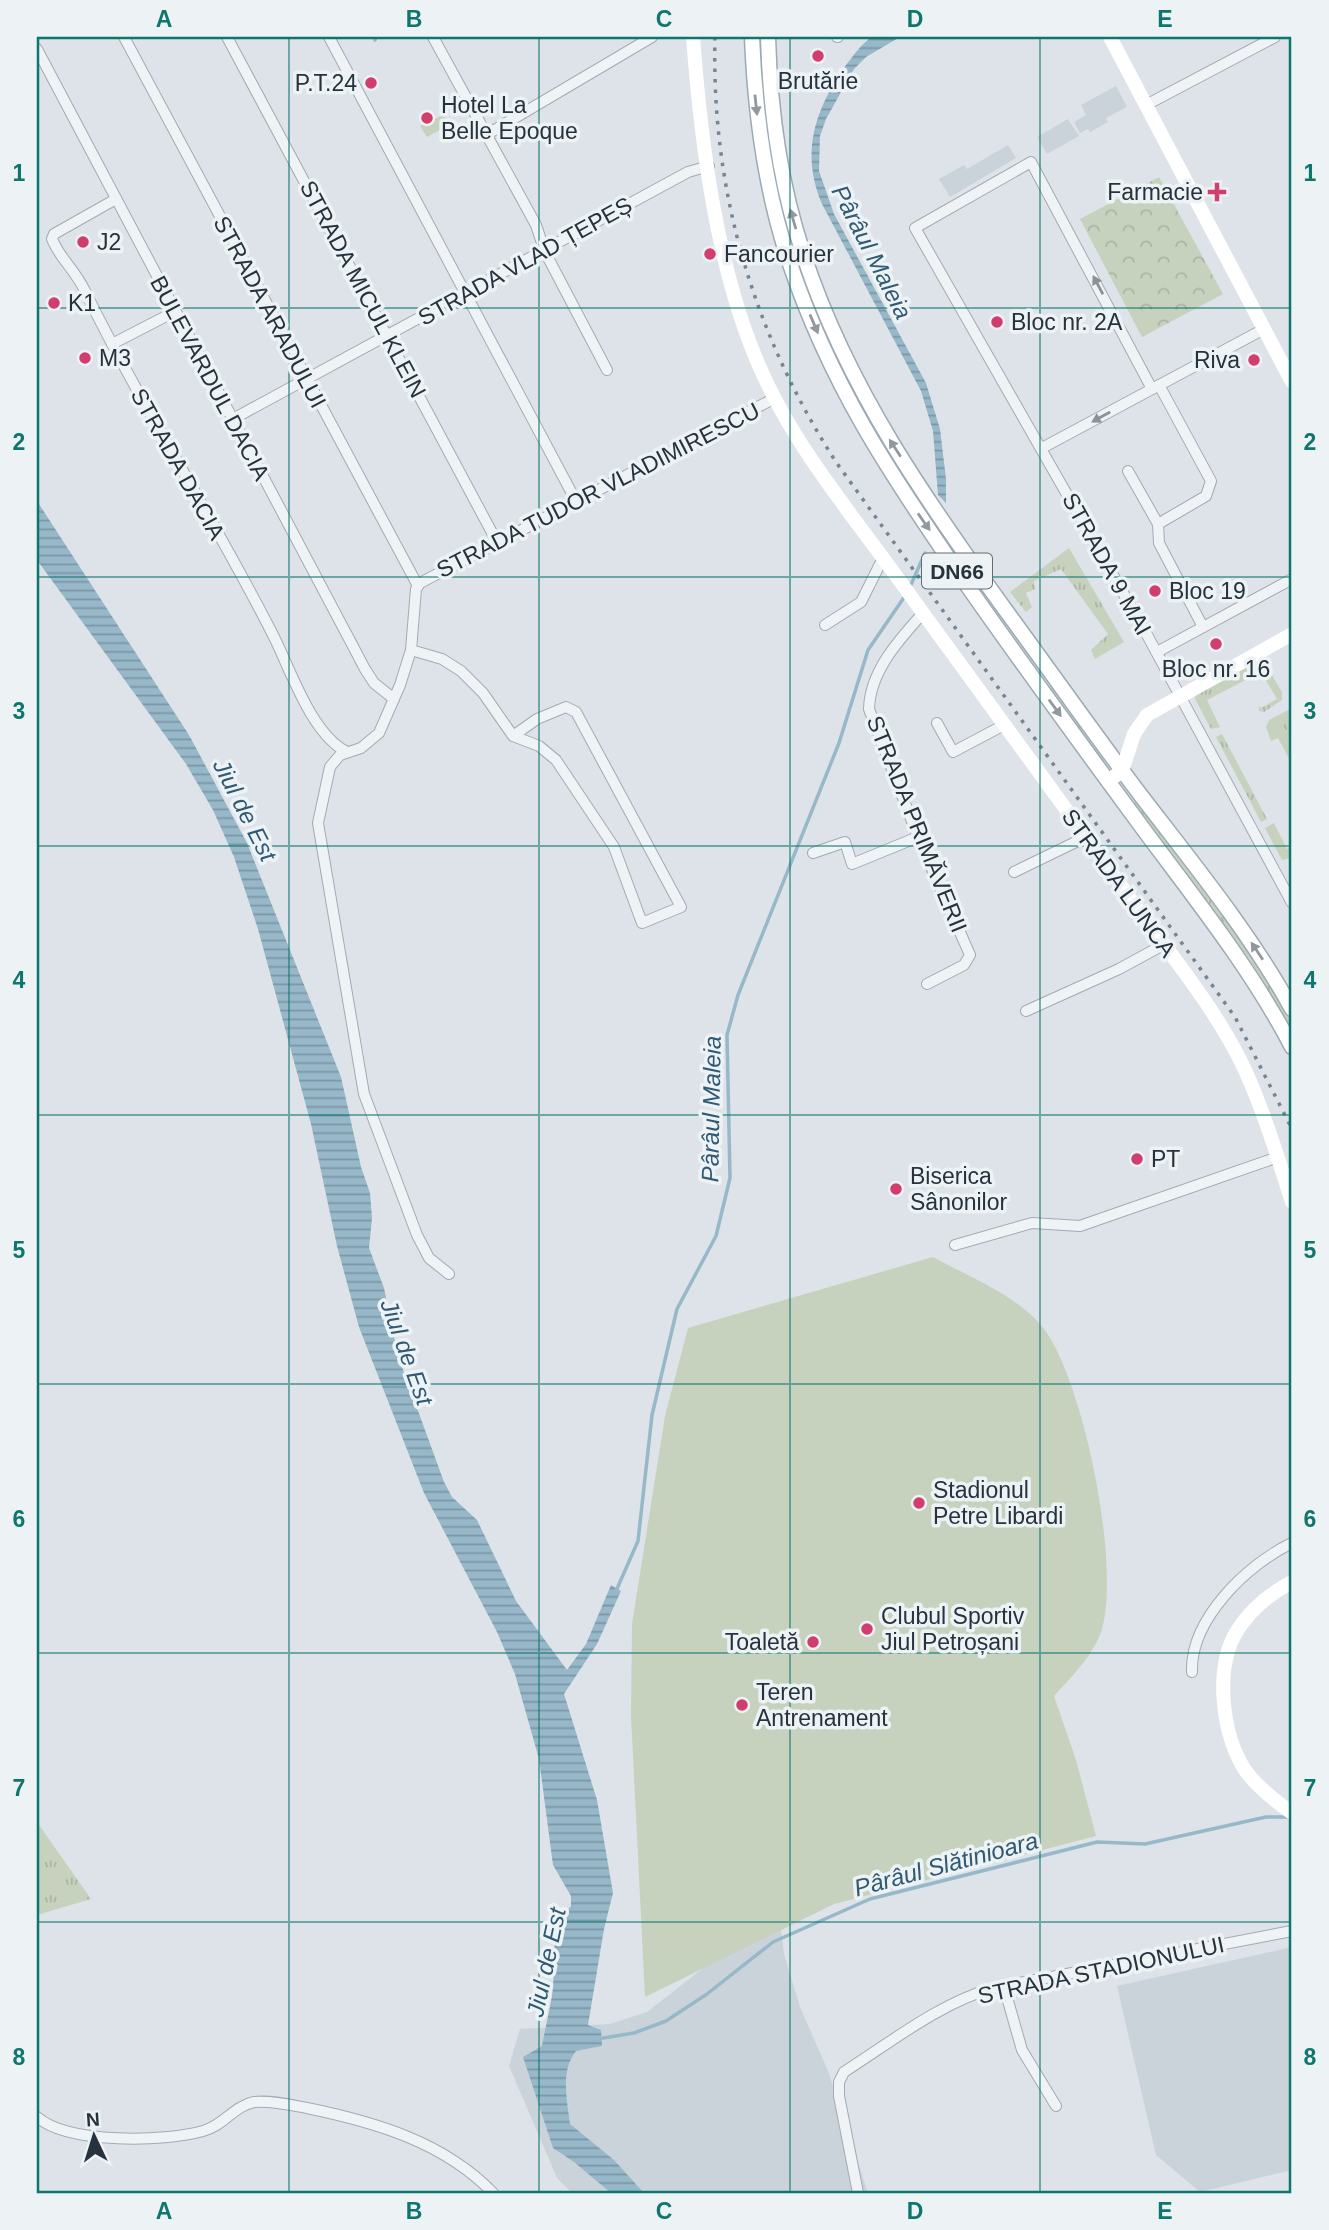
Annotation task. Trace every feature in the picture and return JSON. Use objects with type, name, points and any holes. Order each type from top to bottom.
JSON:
[{"type":"main road","name":"STRADA LUNCA","points":[[693,37],[723,252],[759,366],[775,398],[883,558],[1086,837],[1229,1041],[1245,1070],[1292,1202]]},
{"type":"main road","name":"DN66","points":[[752,37],[762,153],[777,219],[793,272],[834,373],[857,418],[892,477],[977,600],[1244,966],[1292,1047]]},
{"type":"main road","name":"DN66","points":[[768,37],[778,152],[803,256],[871,410],[991,590],[1122,771],[1242,929],[1292,1009]]},
{"type":"main road","points":[[1110,37],[1292,382]]},
{"type":"main road","points":[[946,555],[960,545]]},
{"type":"main road","points":[[977,600],[991,590]]},
{"type":"main road","points":[[1004,637],[1018,627]]},
{"type":"main road","points":[[1108,781],[1122,771],[1138,726],[1157,707],[1292,634]]},
{"type":"main road","points":[[1035,681],[1049,671]]},
{"type":"main road","points":[[1287,1809],[1259,1786],[1238,1758],[1227,1723],[1225,1685],[1229,1648],[1236,1633],[1260,1604],[1292,1582]]},
{"type":"street","name":"STRADA ARADULUI","points":[[124,37],[418,586]]},
{"type":"street","name":"STRADA MICUL KLEIN","points":[[227,37],[497,542]]},
{"type":"street","points":[[329,37],[576,501]]},
{"type":"street","points":[[433,37],[536,225],[545,252],[607,370]]},
{"type":"street","points":[[486,135],[652,37]]},
{"type":"street","points":[[1146,105],[1275,37]]},
{"type":"street","name":"BULEVARDUL DACIA","points":[[37,49],[365,670],[374,683],[394,699]]},
{"type":"street","name":"STRADA 9 MAI","points":[[1156,387],[1031,162],[915,229],[1157,652],[1292,903]]},
{"type":"street","name":"STRADA VLAD ȚEPEȘ","points":[[231,419],[545,252],[688,172],[709,166]]},
{"type":"street","name":"STRADA DACIA","points":[[116,199],[54,234],[52,239],[62,260],[75,270],[112,344],[273,635],[322,731],[335,746],[347,752]]},
{"type":"street","points":[[112,344],[174,312]]},
{"type":"street","points":[[1042,448],[1264,329]]},
{"type":"street","points":[[1156,387],[1211,481],[1211,489],[1206,496],[1158,524]]},
{"type":"street","name":"STRADA TUDOR VLADIMIRESCU","points":[[347,752],[361,748],[379,733],[394,699],[411,650],[418,586],[497,542],[775,398]]},
{"type":"street","points":[[1128,471],[1158,524],[1158,543],[1203,627]]},
{"type":"street","points":[[825,625],[861,601],[883,558]]},
{"type":"street","points":[[1157,652],[1292,579]]},
{"type":"street","name":"STRADA PRIMĂVERII","points":[[923,613],[891,650],[869,695],[869,709],[918,837],[970,955],[964,965],[927,984]]},
{"type":"street","points":[[411,650],[442,659],[461,671],[483,693],[513,736],[539,746],[556,760],[599,821],[622,863],[642,923],[681,907],[576,712],[566,707],[537,719],[513,736]]},
{"type":"street","points":[[937,723],[953,752],[1004,725]]},
{"type":"street","points":[[347,752],[330,767],[318,823],[360,1080],[417,1235],[429,1258],[449,1274]]},
{"type":"street","points":[[813,853],[845,842],[852,864],[918,837]]},
{"type":"street","points":[[1014,872],[1086,837]]},
{"type":"street","points":[[1026,1011],[1119,969],[1163,945]]},
{"type":"street","points":[[955,1245],[1032,1223],[1080,1226],[1278,1157]]},
{"type":"street","points":[[1192,1672],[1196,1639],[1223,1599],[1263,1562],[1292,1543]]},
{"type":"street","name":"STRADA STADIONULUI","points":[[858,2193],[839,2096],[839,2082],[845,2071],[962,1999],[1004,1987],[1292,1931]]},
{"type":"street","points":[[1004,1987],[1022,2050],[1056,2106]]},
{"type":"street","points":[[37,2117],[60,2130],[153,2138],[202,2131],[222,2122],[243,2106],[256,2102],[295,2106],[378,2126],[432,2147],[474,2174],[493,2193]]},
{"type":"shaded area","points":[[1116,86],[1127,107],[1106,118],[1108,122],[1090,132],[1088,129],[1080,133],[1074,122],[1086,115],[1081,105]]},
{"type":"shaded area","points":[[1068,119],[1079,136],[1047,154],[1037,137]]},
{"type":"shaded area","points":[[1008,145],[1016,158],[950,197],[939,179],[964,165],[967,169]]},
{"type":"shaded area","points":[[781,1928],[784,1954],[800,2007],[828,2071],[868,2193],[572,2193],[557,2178],[509,2066],[520,2029],[610,2024],[647,2012],[738,1941]]},
{"type":"shaded area","points":[[1292,1947],[1292,2170],[1200,2192],[1156,2155],[1117,1986]]},
{"type":"green space","points":[[758,37],[762,37],[773,156],[788,226],[803,273],[857,411],[810,304],[788,239],[770,154]]},
{"type":"green space","points":[[443,115],[448,120],[447,126],[427,137],[420,126]]},
{"type":"green space","points":[[1159,177],[1223,294],[1142,337],[1080,219]]},
{"type":"green space","points":[[1069,548],[1124,642],[1095,659],[1091,650],[1108,634],[1061,569],[1034,581],[1035,589],[1026,593],[1032,607],[1026,612],[1010,592]]},
{"type":"green space","points":[[1261,658],[1282,692],[1282,700],[1264,712],[1259,711],[1259,706],[1261,708],[1277,699],[1261,672],[1207,700],[1220,727],[1211,729],[1195,699],[1196,693]]},
{"type":"green space","points":[[1052,684],[1107,758],[1103,761],[1049,686]]},
{"type":"green space","points":[[1292,708],[1292,764],[1278,738],[1271,741],[1266,727],[1269,720]]},
{"type":"green space","points":[[1222,734],[1267,819],[1261,822],[1216,737]]},
{"type":"green space","points":[[1137,800],[1255,959],[1292,1024],[1292,1034],[1249,959],[1133,803]]},
{"type":"green space","points":[[1274,823],[1287,849],[1292,847],[1291,858],[1282,860],[1265,828]]},
{"type":"green space","name":"Clubul Sportiv Jiul Petroșani","points":[[933,1257],[1007,1297],[1034,1317],[1059,1355],[1085,1432],[1103,1522],[1107,1566],[1106,1603],[1101,1632],[1093,1649],[1054,1696],[1076,1760],[1096,1836],[834,1904],[645,1997],[631,1716],[632,1624],[665,1416],[688,1328]]},
{"type":"green space","points":[[37,1822],[91,1899],[37,1915]]},
{"type":"water","points":[[872,37],[900,37],[866,57],[854,69],[826,119],[820,136],[819,171],[834,214],[926,383],[940,429],[946,503],[938,495],[933,431],[921,391],[822,204],[812,167],[814,132],[826,98],[846,65]]},
{"type":"water","points":[[37,501],[189,735],[247,843],[341,1077],[361,1167],[370,1193],[372,1218],[369,1248],[384,1288],[398,1356],[444,1482],[452,1497],[477,1520],[516,1601],[567,1670],[586,1644],[611,1585],[621,1591],[597,1644],[564,1694],[597,1800],[613,1893],[604,1929],[588,2025],[601,2030],[602,2046],[576,2051],[568,2067],[566,2096],[570,2124],[614,2160],[644,2193],[611,2193],[553,2148],[523,2057],[542,2046],[552,1996],[556,1938],[563,1916],[571,1906],[571,1896],[553,1865],[539,1759],[515,1674],[497,1632],[424,1493],[359,1327],[337,1246],[311,1124],[258,929],[234,857],[213,810],[186,764],[37,560]]},
{"type":"waterway","name":"Pârâul Maleia","points":[[909,589],[925,553]]},
{"type":"waterway","name":"Pârâul Maleia","points":[[616,1591],[638,1541],[652,1415],[677,1309],[716,1236],[730,1178],[727,1035],[738,995],[839,743],[868,650],[905,596]]},
{"type":"waterway","name":"Pârâul Slătinioara","points":[[597,2039],[634,2033],[666,2021],[707,1994],[773,1942],[870,1899],[1097,1842],[1145,1844],[1266,1817],[1290,1817]]},
{"type":"railway","points":[[715,37],[716,94],[730,205],[760,311],[807,413],[836,462],[1235,1017],[1292,1129]]},
{"type":"place","name":"Brutărie","points":[[818,56]]},
{"type":"place","name":"P.T.24","points":[[371,83]]},
{"type":"place","name":"Hotel La Belle Epoque","points":[[427,118]]},
{"type":"place","name":"Farmacie","points":[[1217,192]]},
{"type":"place","name":"J2","points":[[83,242]]},
{"type":"place","name":"Fancourier","points":[[710,254]]},
{"type":"place","name":"K1","points":[[54,303]]},
{"type":"place","name":"Bloc nr. 2A","points":[[997,322]]},
{"type":"place","name":"M3","points":[[85,358]]},
{"type":"place","name":"Riva","points":[[1254,360]]},
{"type":"place","name":"Bloc 19","points":[[1155,591]]},
{"type":"place","name":"Bloc nr. 16","points":[[1216,644]]},
{"type":"place","name":"PT","points":[[1137,1159]]},
{"type":"place","name":"Biserica Sânonilor","points":[[896,1189]]},
{"type":"place","name":"Stadionul Petre Libardi","points":[[919,1503]]},
{"type":"place","name":"Clubul Sportiv Jiul Petroșani","points":[[867,1629]]},
{"type":"place","name":"Toaletă","points":[[813,1642]]},
{"type":"place","name":"Teren Antrenament","points":[[742,1705]]},
{"type":"water label","name":"Jiul de Est","points":[[245,810]]},
{"type":"water label","name":"Jiul de Est","points":[[407,1352]]},
{"type":"water label","name":"Jiul de Est","points":[[546,1962]]}]
